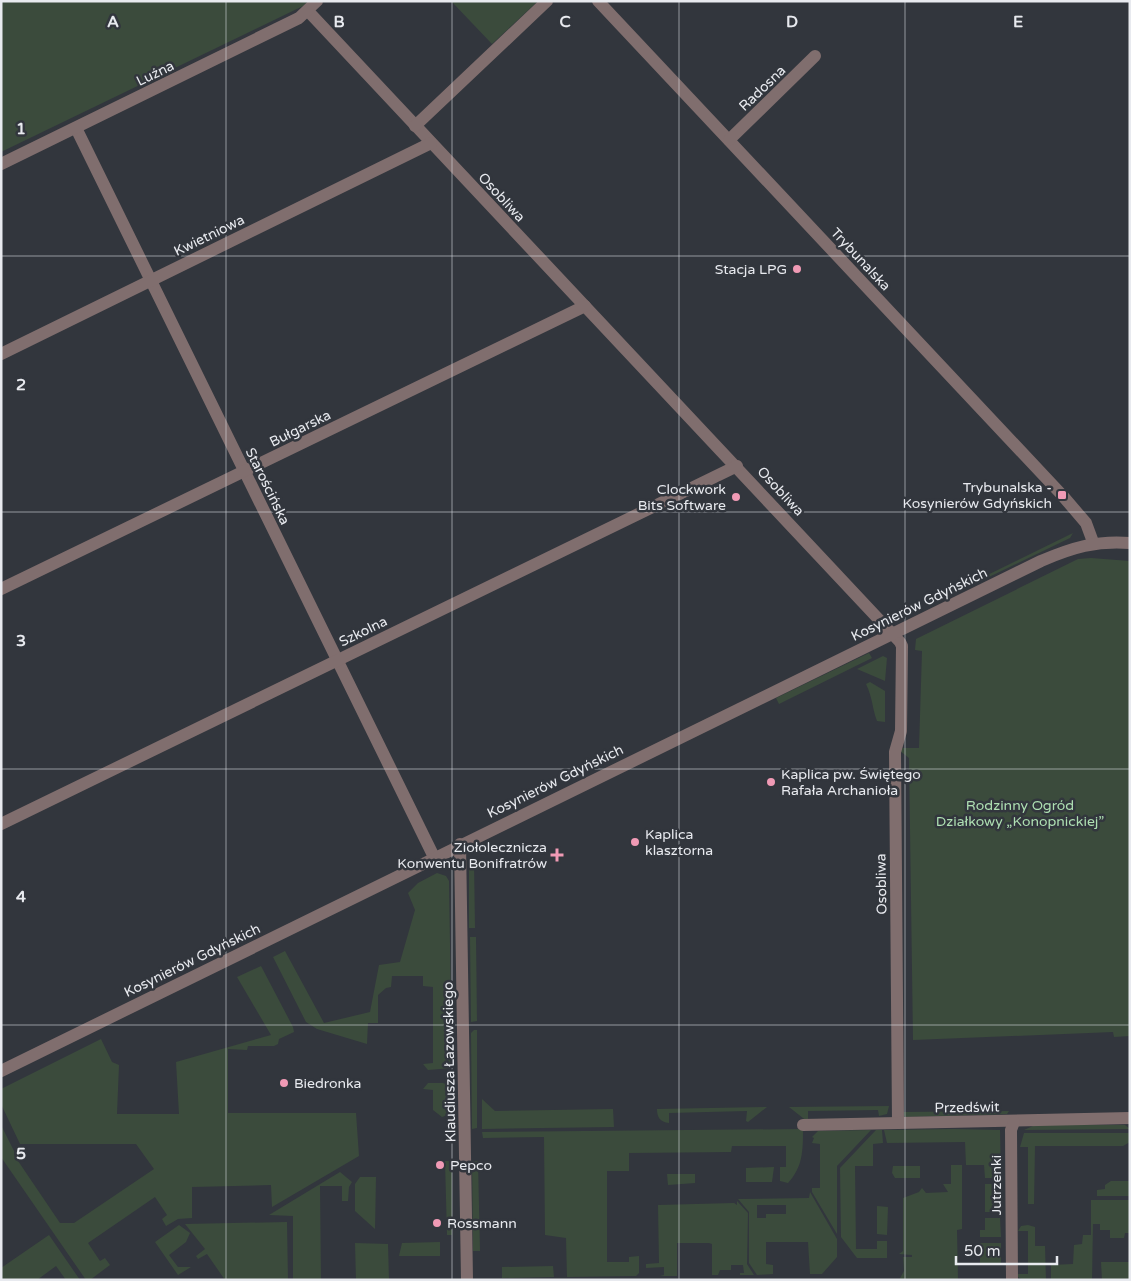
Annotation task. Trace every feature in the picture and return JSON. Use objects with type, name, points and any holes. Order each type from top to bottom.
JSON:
[{"type":"street","name":"Luźna","points":[[1,164],[290,22],[308,11],[317,1]]},
{"type":"street","points":[[415,126],[547,1]]},
{"type":"street","name":"Trybunalska","points":[[598,1],[1062,495],[1086,523],[1093,542]]},
{"type":"street","name":"Osobliwa","points":[[308,11],[431,144],[894,632],[902,646],[900,731],[895,752],[898,1123]]},
{"type":"street","name":"Radosna","points":[[729,140],[815,56]]},
{"type":"street","name":"Starościńska","points":[[76,128],[434,857]]},
{"type":"street","name":"Kwietniowa","points":[[1,354],[431,144]]},
{"type":"street","name":"Bułgarska","points":[[1,589],[584,306]]},
{"type":"street","name":"Szkolna","points":[[1,824],[737,466]]},
{"type":"street","name":"Kosynierów Gdyńskich","points":[[1,1071],[460,844],[1041,561],[1093,542],[1130,543]]},
{"type":"street","name":"Klaudiusza Łazowskiego","points":[[460,844],[467,1280]]},
{"type":"street","name":"Przedświt","points":[[803,1126],[1130,1118]]},
{"type":"street","name":"Jutrzenki","points":[[1012,1280],[1011,1130],[1014,1122]]},
{"type":"green space","points":[[1,1],[308,1],[303,6],[1,152]]},
{"type":"green space","points":[[451,1],[538,1],[492,44]]},
{"type":"green space","points":[[1073,533],[1070,538],[966,588],[965,586]]},
{"type":"green space","name":"Rodzinny Ogród Działkowy „Konopnickiej”","points":[[1078,559],[1130,561],[1130,1036],[1114,1037],[1113,1032],[913,1040],[909,758],[900,751],[903,748],[919,748],[922,651],[915,650],[916,639]]},
{"type":"green space","points":[[869,653],[872,658],[779,704],[776,698]]},
{"type":"green space","points":[[883,656],[887,658],[885,681],[857,669]]},
{"type":"green space","points":[[870,682],[885,691],[885,722],[877,721],[866,684]]},
{"type":"green space","points":[[469,862],[474,862],[475,928],[469,928]]},
{"type":"green space","points":[[437,873],[446,876],[449,881],[452,1068],[428,1070],[423,1064],[433,1063],[433,987],[423,986],[423,976],[392,976],[391,987],[386,988],[378,995],[378,1023],[368,1023],[367,1044],[317,1029],[306,1022],[273,957],[285,951],[324,1023],[370,1012],[379,965],[400,962],[415,910],[408,893],[418,883]]},
{"type":"green space","points":[[470,937],[476,937],[477,1021],[471,1022]]},
{"type":"green space","points":[[261,966],[294,1032],[279,1039],[278,1044],[274,1046],[248,1046],[247,1050],[228,1049],[228,1113],[356,1113],[359,1156],[272,1207],[271,1185],[192,1187],[192,1218],[178,1219],[166,1226],[162,1219],[167,1215],[155,1197],[88,1243],[100,1261],[105,1258],[110,1265],[90,1280],[86,1280],[1,1157],[1,1125],[14,1151],[14,1155],[60,1223],[74,1223],[154,1169],[136,1144],[20,1144],[1,1104],[1,1089],[101,1039],[112,1062],[119,1065],[117,1114],[179,1114],[176,1062],[271,1035],[237,977]]},
{"type":"green space","points":[[477,1030],[477,1128],[472,1129],[471,1033]]},
{"type":"green space","points":[[428,1083],[443,1083],[451,1086],[450,1114],[442,1117],[433,1110],[433,1090],[423,1089]]},
{"type":"green space","points":[[482,1099],[495,1111],[613,1109],[614,1127],[482,1129]]},
{"type":"green space","points":[[889,1106],[887,1114],[879,1116],[878,1110],[808,1111],[808,1122],[789,1107]]},
{"type":"green space","points":[[767,1107],[748,1122],[746,1121],[747,1111],[669,1113],[669,1123],[663,1122],[660,1119],[657,1109]]},
{"type":"green space","points":[[1009,1111],[1007,1114],[905,1117],[902,1112]]},
{"type":"green space","points":[[1035,1125],[1125,1125],[1130,1129],[1024,1130]]},
{"type":"green space","points":[[803,1129],[802,1151],[799,1164],[797,1171],[788,1183],[780,1181],[780,1167],[786,1167],[786,1146],[732,1146],[731,1152],[629,1153],[629,1171],[607,1171],[607,1262],[629,1262],[629,1257],[639,1256],[639,1273],[636,1276],[567,1277],[566,1238],[545,1235],[544,1137],[483,1138],[482,1132]]},
{"type":"green space","points":[[871,1130],[837,1166],[837,1234],[812,1192],[812,1188],[820,1188],[820,1144],[812,1143],[814,1138],[812,1137],[818,1131]]},
{"type":"green space","points":[[876,1130],[882,1130],[883,1143],[873,1144],[873,1166],[855,1166],[856,1249],[877,1249],[877,1241],[887,1241],[887,1258],[857,1258],[841,1237],[840,1168]]},
{"type":"green space","points":[[884,1130],[1000,1130],[1001,1178],[985,1178],[984,1165],[966,1165],[965,1142],[887,1143]]},
{"type":"green space","points":[[1024,1133],[1130,1133],[1130,1142],[1123,1146],[1035,1146],[1034,1204],[1028,1204],[1028,1147],[1020,1147]]},
{"type":"green space","points":[[445,1161],[452,1161],[452,1235],[447,1235]]},
{"type":"green space","points":[[472,1161],[478,1161],[480,1251],[473,1251]]},
{"type":"green space","points":[[951,1165],[962,1165],[962,1229],[957,1230],[958,1280],[899,1280],[904,1271],[903,1257],[912,1257],[912,1255],[899,1254],[903,1251],[903,1198],[919,1192],[922,1188],[926,1193],[948,1192],[943,1184],[951,1184]]},
{"type":"green space","points":[[893,1166],[920,1166],[920,1178],[895,1178],[892,1173]]},
{"type":"green space","points":[[774,1167],[772,1182],[746,1182],[746,1168]]},
{"type":"green space","points":[[340,1172],[352,1182],[349,1187],[348,1201],[342,1201],[342,1186],[320,1186],[321,1280],[293,1280],[293,1216],[269,1215]]},
{"type":"green space","points":[[667,1174],[695,1174],[695,1183],[668,1185]]},
{"type":"green space","points":[[360,1177],[376,1177],[375,1229],[355,1211],[355,1184]]},
{"type":"green space","points":[[1111,1181],[1130,1181],[1130,1196],[1097,1196],[1097,1190],[1105,1189],[1105,1185]]},
{"type":"green space","points":[[985,1184],[1000,1184],[1001,1212],[985,1212]]},
{"type":"green space","points":[[810,1192],[837,1239],[837,1257],[822,1274],[810,1274],[808,1242],[766,1242],[766,1264],[773,1265],[773,1274],[757,1275],[749,1263],[749,1212],[738,1199],[809,1198]],"holes":[[[757,1205],[786,1205],[786,1214],[766,1214],[766,1218],[757,1218]]]},
{"type":"green space","points":[[1091,1200],[1130,1200],[1130,1233],[1125,1233],[1124,1238],[1110,1238],[1110,1230],[1100,1230],[1100,1224],[1093,1224],[1092,1280],[1051,1280],[1051,1265],[1073,1264],[1074,1245],[1082,1244],[1083,1235],[1091,1235]]},
{"type":"green space","points":[[737,1201],[748,1213],[747,1264],[754,1275],[740,1275],[740,1273],[744,1273],[743,1265],[731,1265],[731,1270],[720,1270],[718,1275],[712,1275],[712,1244],[709,1243],[677,1243],[677,1276],[660,1276],[664,1275],[664,1267],[646,1268],[646,1264],[659,1263],[658,1205],[734,1203],[737,1205]]},
{"type":"green space","points":[[877,1206],[888,1207],[887,1235],[877,1234]]},
{"type":"green space","points":[[985,1218],[1000,1218],[1001,1237],[980,1237],[980,1230],[985,1230]]},
{"type":"green space","points":[[287,1222],[288,1280],[225,1280],[207,1254],[198,1259],[196,1256],[205,1249],[185,1224]]},
{"type":"green space","points":[[179,1225],[190,1233],[186,1242],[169,1255],[178,1267],[191,1267],[178,1275],[155,1242]]},
{"type":"green space","points":[[1021,1226],[1035,1227],[1035,1246],[1045,1246],[1046,1280],[1023,1280],[1018,1277],[1018,1274],[1028,1274],[1028,1231],[1018,1231]]},
{"type":"green space","points":[[49,1235],[80,1280],[66,1280],[56,1266],[37,1280],[1,1280],[1,1268]]},
{"type":"green space","points":[[440,1242],[440,1256],[399,1256],[402,1243]]},
{"type":"green space","points":[[355,1243],[388,1244],[389,1280],[356,1280]]},
{"type":"green space","points":[[980,1243],[1001,1243],[1001,1264],[980,1265]]},
{"type":"green space","points":[[1101,1262],[1130,1262],[1130,1280],[1102,1280]]},
{"type":"green space","points":[[553,1266],[554,1277],[502,1278],[502,1267]]},
{"type":"place","name":"Stacja LPG","points":[[797,269]]},
{"type":"place","name":"Trybunalska - Kosynierów Gdyńskich","points":[[1062,495]]},
{"type":"place","name":"Clockwork Bits Software","points":[[736,497]]},
{"type":"place","name":"Kaplica pw. Świętego Rafała Archanioła","points":[[771,782]]},
{"type":"place","name":"Kaplica klasztorna","points":[[635,842]]},
{"type":"place","name":"Ziołolecznicza Konwentu Bonifratrów","points":[[557,855]]},
{"type":"place","name":"Biedronka","points":[[284,1083]]},
{"type":"place","name":"Pepco","points":[[440,1165]]},
{"type":"place","name":"Rossmann","points":[[437,1223]]}]
